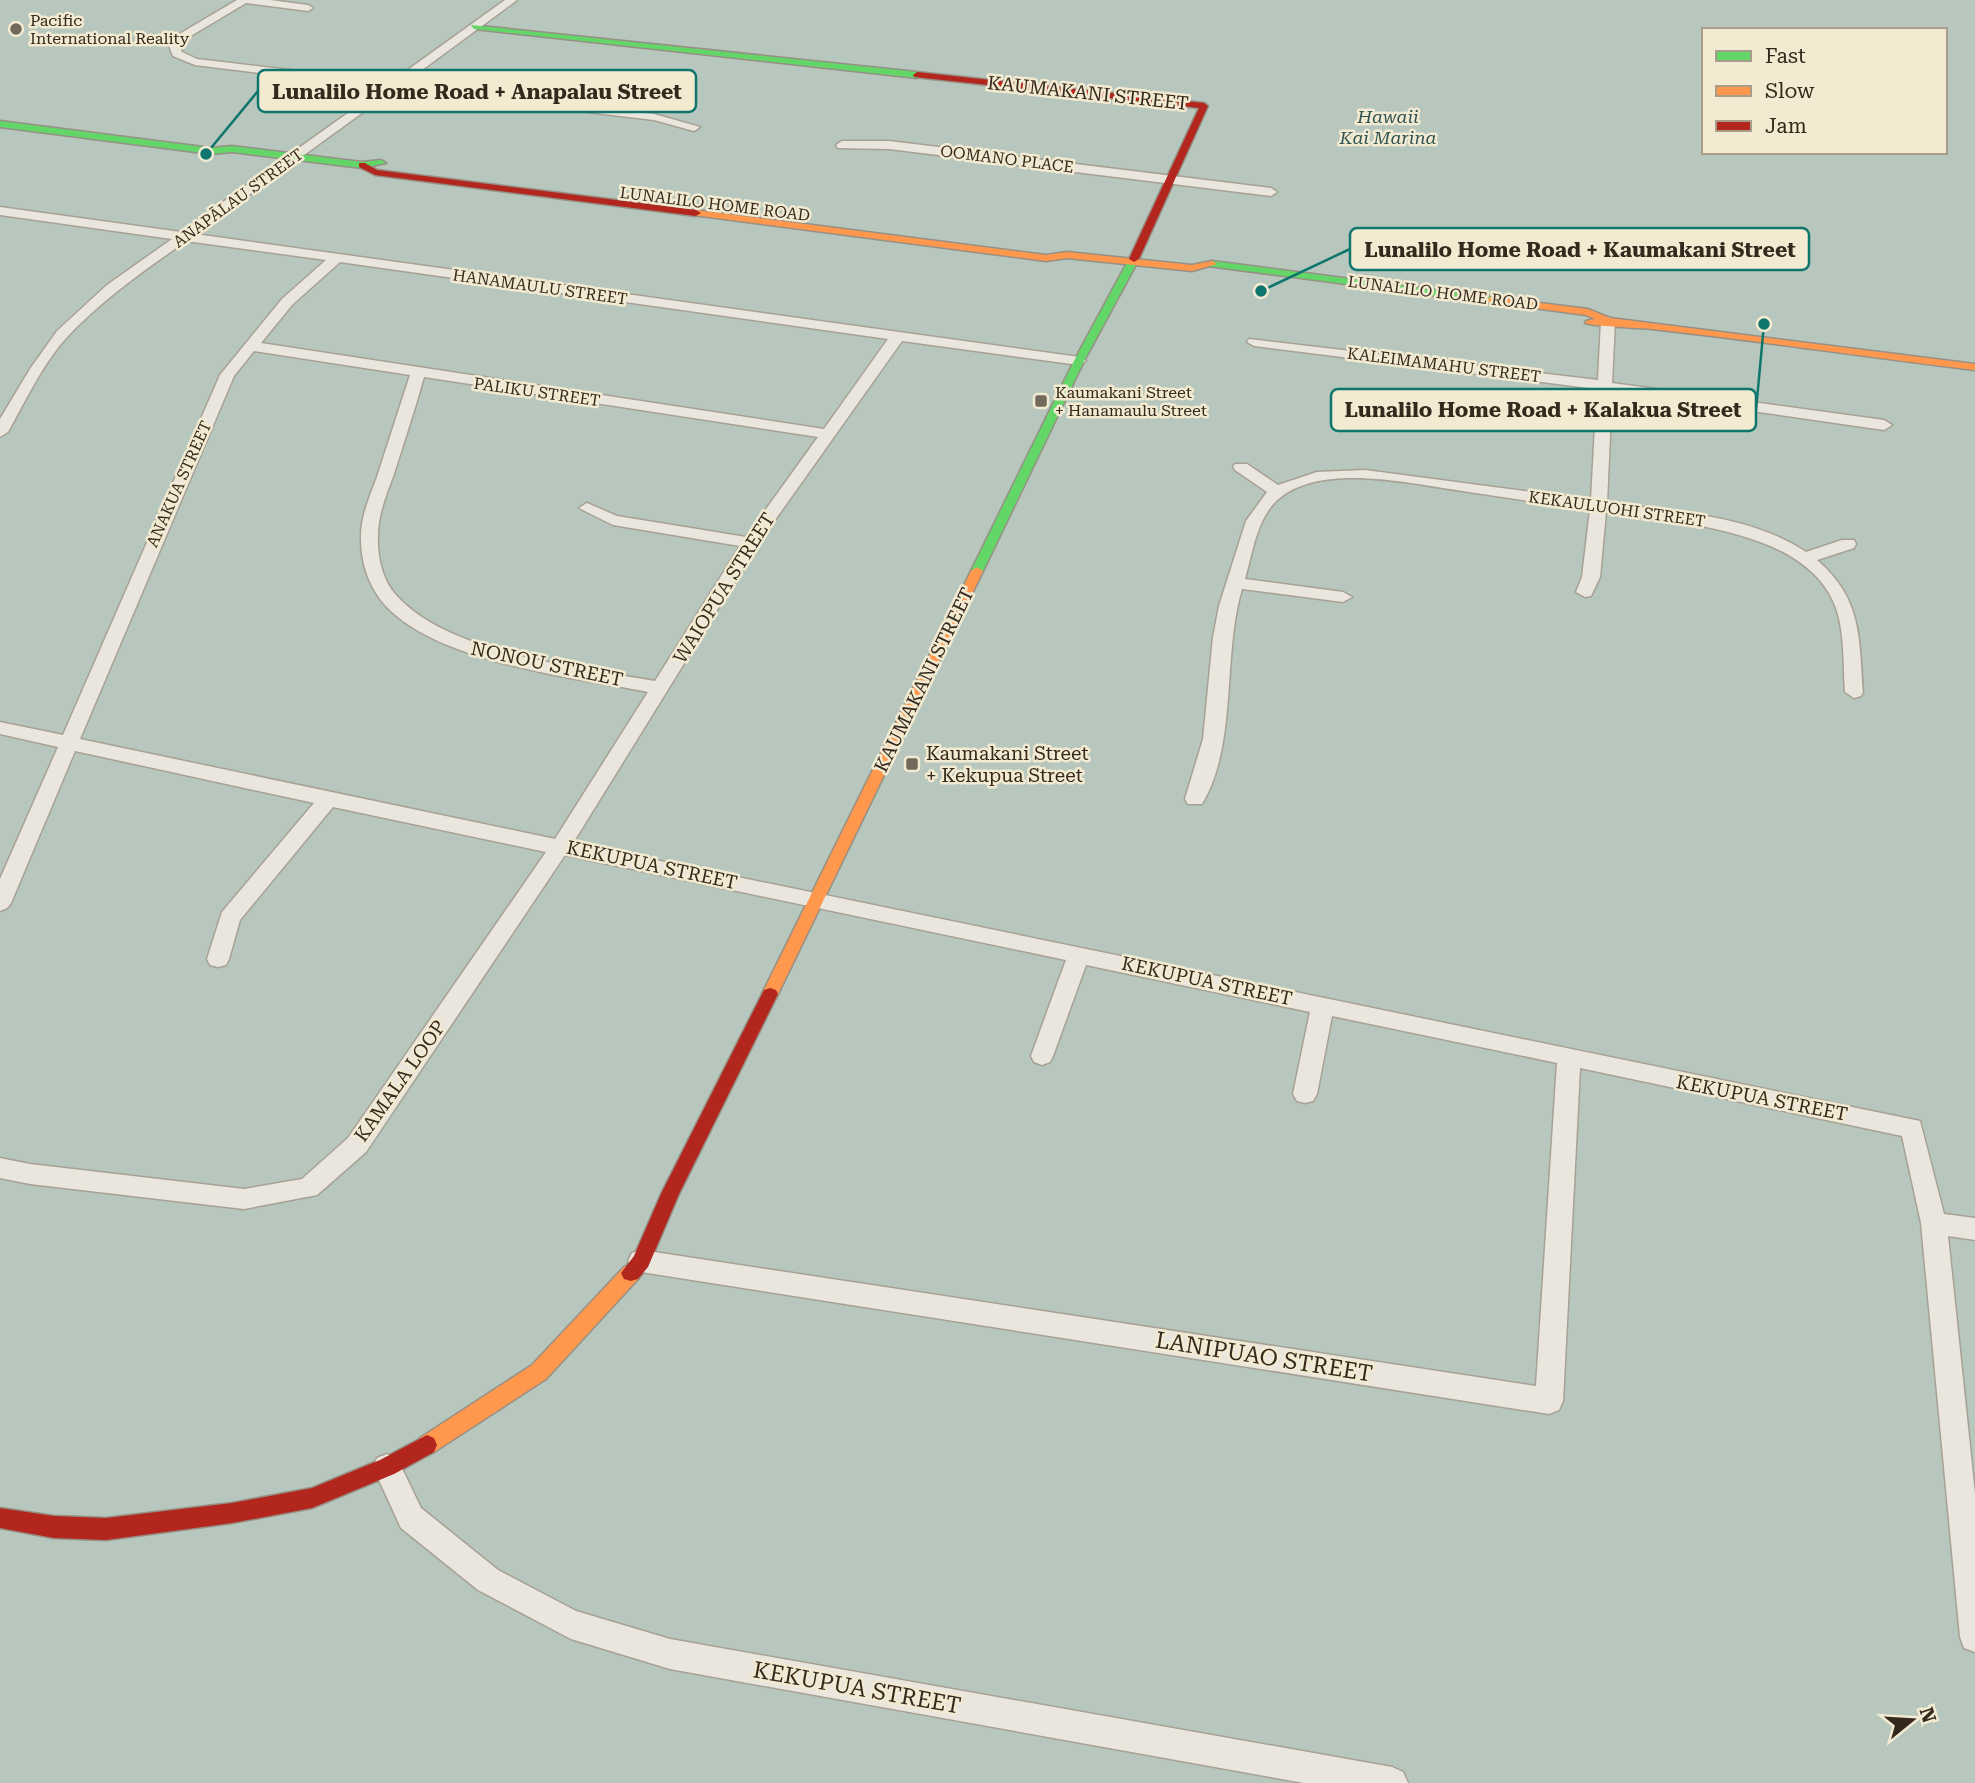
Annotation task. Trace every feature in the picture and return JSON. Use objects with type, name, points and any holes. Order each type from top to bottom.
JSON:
[{"type":"street","points":[[308,8],[245,0],[180,38],[174,46],[177,54],[195,62],[654,117],[694,127]]},
{"type":"street","name":"ANAPĀLAU STREET","points":[[0,432],[37,369],[62,334],[112,288],[512,0]]},
{"type":"street","name":"KAUMAKANI STREET","points":[[0,1518],[54,1527],[106,1529],[142,1526],[312,1498],[387,1467],[421,1449],[539,1372],[641,1261],[670,1194],[817,900],[1079,361],[1131,264],[1204,106],[474,27]]},
{"type":"street","name":"LUNALILO HOME ROAD","points":[[0,113],[225,141],[232,149]]},
{"type":"street","name":"LUNALILO HOME ROAD","points":[[0,124],[211,151],[232,149],[362,165],[388,162],[1053,247],[1067,255],[1131,264],[1192,268],[1210,276],[1580,324],[1608,321],[1975,367]]},
{"type":"street","name":"OOMANO PLACE","points":[[842,145],[889,145],[1271,192]]},
{"type":"street","name":"HANAMAULU STREET","points":[[2,214],[1079,361]]},
{"type":"street","name":"ANAKUA STREET","points":[[67,742],[227,374],[286,302],[337,258]]},
{"type":"street","points":[[1585,592],[1591,577],[1599,506],[1607,386],[1608,321]]},
{"type":"street","name":"WAIOPUA STREET","points":[[561,846],[750,543],[897,337]]},
{"type":"street","name":"KALEIMAMAHU STREET","points":[[1254,342],[1607,386],[1884,425]]},
{"type":"street","name":"PALIKU STREET","points":[[249,346],[418,374],[826,434]]},
{"type":"street","name":"NONOU STREET","points":[[418,374],[375,508],[369,536],[371,560],[387,595],[421,625],[471,649],[660,688]]},
{"type":"street","points":[[1241,467],[1278,492]]},
{"type":"street","name":"KEKAULUOHI STREET","points":[[1195,799],[1206,774],[1216,727],[1222,635],[1256,514],[1278,492],[1321,477],[1373,474],[1599,506],[1741,530],[1780,545],[1825,576],[1842,601],[1847,614],[1854,692]]},
{"type":"street","points":[[587,508],[614,520],[750,543]]},
{"type":"street","points":[[1803,559],[1848,544]]},
{"type":"street","points":[[1236,583],[1343,597]]},
{"type":"street","name":"KEKUPUA STREET","points":[[0,728],[1569,1059],[1912,1128],[1934,1223],[1975,1637]]},
{"type":"street","points":[[0,903],[67,742]]},
{"type":"street","points":[[218,959],[230,917],[328,799]]},
{"type":"street","name":"KAMALA LOOP","points":[[0,1168],[30,1174],[244,1199],[308,1188],[357,1145],[561,846]]},
{"type":"street","points":[[1042,1056],[1079,955]]},
{"type":"street","points":[[1305,1094],[1323,1005]]},
{"type":"street","name":"LANIPUAO STREET","points":[[641,1261],[1549,1401],[1569,1059]]},
{"type":"street","points":[[1934,1223],[1975,1230]]},
{"type":"street","name":"KEKUPUA STREET","points":[[387,1467],[411,1518],[488,1580],[571,1623],[670,1654],[1392,1783]]},
{"type":"water","name":"Hawaii Kai Marina","points":[[0,0],[1975,0],[1975,1783],[0,1783]]},
{"type":"traffic: fast","points":[[474,27],[917,75]]},
{"type":"traffic: fast","points":[[0,124],[211,151],[232,149],[362,165],[381,163]]},
{"type":"traffic: fast","points":[[977,571],[1079,361],[1134,259]]},
{"type":"traffic: fast","points":[[1212,264],[1491,300]]},
{"type":"traffic: slow","points":[[696,213],[1046,258],[1067,255],[1192,268],[1212,264]]},
{"type":"traffic: slow","points":[[1491,300],[1588,312],[1608,321]]},
{"type":"traffic: slow","points":[[1590,323],[1608,321],[1661,327],[1975,367]]},
{"type":"traffic: slow","points":[[770,994],[977,571]]},
{"type":"traffic: slow","points":[[427,1445],[539,1372],[631,1273]]},
{"type":"traffic: jam","points":[[917,75],[1204,106],[1134,259]]},
{"type":"traffic: jam","points":[[362,165],[375,172],[696,213]]},
{"type":"traffic: jam","points":[[631,1273],[641,1261],[670,1194],[770,994]]},
{"type":"traffic: jam","points":[[0,1518],[54,1527],[106,1529],[232,1513],[312,1498],[387,1467],[427,1445]]},
{"type":"place","name":"Pacific International Reality","points":[[16,29]]},
{"type":"place","name":"Lunalilo Home Road + Anapalau Street","points":[[206,154]]},
{"type":"place","name":"Lunalilo Home Road + Kaumakani Street","points":[[1261,291]]},
{"type":"place","name":"Lunalilo Home Road + Kalakua Street","points":[[1764,324]]},
{"type":"place","name":"Kaumakani Street + Hanamaulu Street","points":[[1041,401]]},
{"type":"place","name":"Kaumakani Street + Kekupua Street","points":[[912,764]]}]
